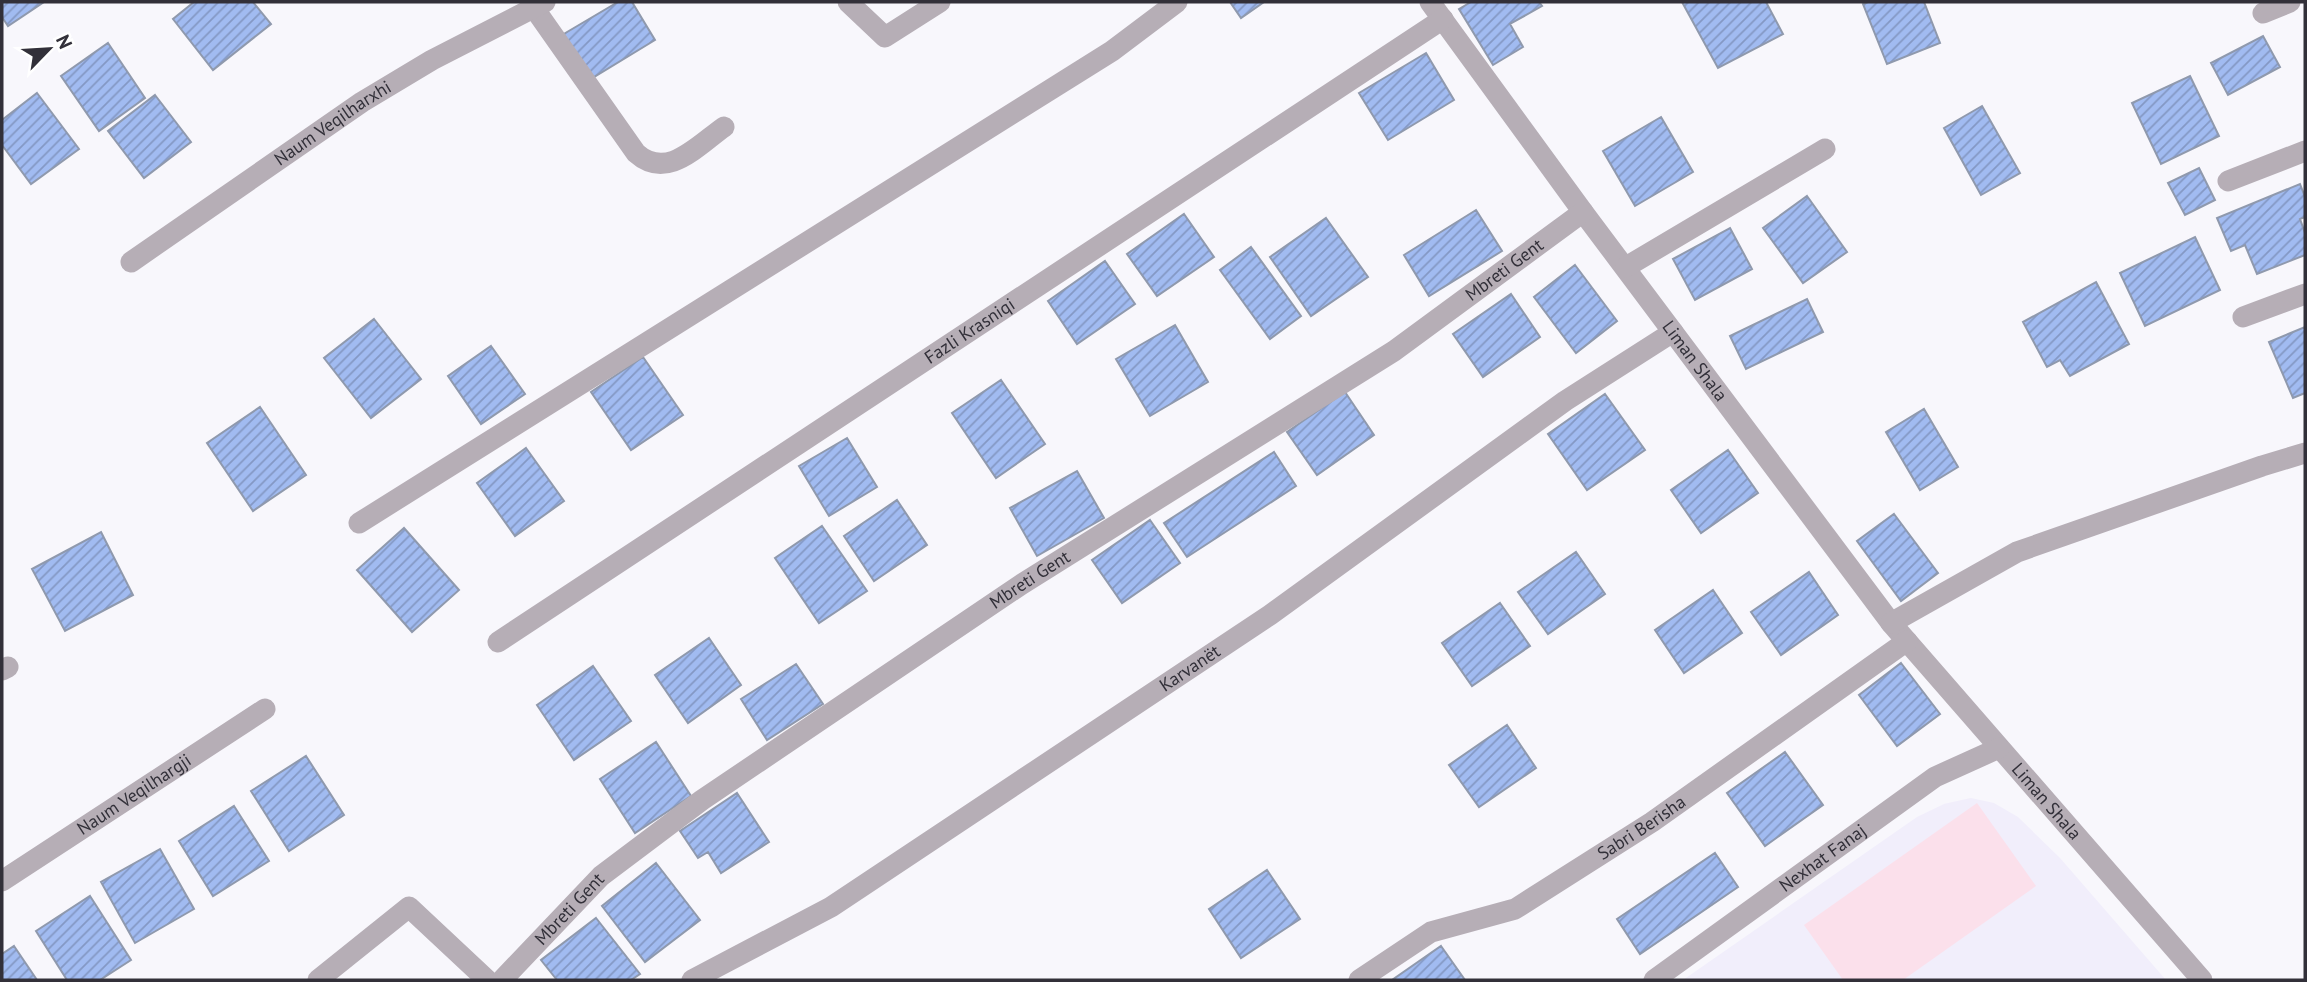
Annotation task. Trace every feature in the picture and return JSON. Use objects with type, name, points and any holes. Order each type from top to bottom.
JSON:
[{"type":"street","points":[[848,2],[885,37],[940,2]]},
{"type":"street","points":[[359,523],[1112,51],[1177,2]]},
{"type":"street","points":[[2263,13],[2290,2]]},
{"type":"street","points":[[539,5],[636,153],[644,161],[667,165],[724,127]]},
{"type":"street","name":"Naum Veqilharxhi","points":[[131,262],[362,102],[432,60],[539,5]]},
{"type":"street","name":"Liman Shala","points":[[1437,10],[1583,212],[1891,623],[2202,980]]},
{"type":"street","name":"Fazli Krasniqi","points":[[498,642],[1437,10]]},
{"type":"street","points":[[1626,267],[1825,149]]},
{"type":"street","points":[[2228,181],[2305,151]]},
{"type":"street","name":"Mbreti Gent","points":[[502,980],[601,876],[702,800],[1021,584],[1394,351],[1583,212]]},
{"type":"street","points":[[2243,317],[2305,294]]},
{"type":"street","name":"Karvanët","points":[[692,980],[831,907],[1270,615],[1565,401],[1673,332]]},
{"type":"street","points":[[1891,623],[2017,552],[2305,453]]},
{"type":"street","name":"Sabri Berisha","points":[[1359,980],[1430,932],[1515,909],[1652,822],[1907,641]]},
{"type":"street","name":"Naum Veqilhargji","points":[[2,881],[265,709]]},
{"type":"street","name":"Nexhat Fanaj","points":[[1654,980],[1935,777],[1999,748]]},
{"type":"street","points":[[318,980],[410,906],[487,980]]},
{"type":"shaded area","points":[[1971,798],[1994,803],[2018,817],[2060,858],[2166,980],[1683,980],[1917,817],[1944,804]]},
{"type":"shaded area","points":[[1977,803],[2036,886],[1903,980],[1843,980],[1804,925]]},
{"type":"building","points":[[2,2],[44,2],[8,26],[2,17]]},
{"type":"building","points":[[194,2],[253,2],[271,24],[213,70],[173,19]]},
{"type":"building","points":[[618,2],[632,2],[655,40],[589,80],[562,35]]},
{"type":"building","points":[[1230,2],[1264,2],[1241,18]]},
{"type":"building","points":[[1471,2],[1539,2],[1542,6],[1510,24],[1523,47],[1493,65],[1459,9]]},
{"type":"building","points":[[1682,2],[1766,2],[1783,34],[1718,68]]},
{"type":"building","points":[[1924,2],[1940,43],[1887,64],[1863,4]]},
{"type":"building","points":[[2263,36],[2280,67],[2228,95],[2211,63]]},
{"type":"building","points":[[108,43],[145,98],[99,131],[61,76]]},
{"type":"building","points":[[1426,53],[1454,100],[1388,140],[1359,93]]},
{"type":"building","points":[[2190,76],[2219,136],[2161,164],[2132,103]]},
{"type":"building","points":[[37,93],[79,149],[31,184],[2,145],[2,120]]},
{"type":"building","points":[[155,95],[191,142],[144,178],[108,131]]},
{"type":"building","points":[[1982,106],[2020,173],[1981,195],[1944,128]]},
{"type":"building","points":[[1661,117],[1693,172],[1635,206],[1603,151]]},
{"type":"building","points":[[2199,168],[2215,200],[2185,215],[2168,183]]},
{"type":"building","points":[[2300,184],[2305,197],[2305,217],[2300,219],[2305,233],[2305,255],[2257,274],[2245,245],[2231,251],[2217,218]]},
{"type":"building","points":[[1807,196],[1847,252],[1803,283],[1763,228]]},
{"type":"building","points":[[1476,210],[1502,251],[1429,296],[1404,255]]},
{"type":"building","points":[[1184,214],[1214,257],[1157,296],[1127,254]]},
{"type":"building","points":[[1326,218],[1368,277],[1311,316],[1270,257]]},
{"type":"building","points":[[1730,228],[1752,269],[1695,300],[1673,259]]},
{"type":"building","points":[[2195,237],[2220,290],[2145,326],[2120,273]]},
{"type":"building","points":[[1251,247],[1301,316],[1270,339],[1220,270]]},
{"type":"building","points":[[1105,261],[1135,304],[1077,344],[1048,301]]},
{"type":"building","points":[[1575,265],[1617,321],[1576,353],[1534,297]]},
{"type":"building","points":[[2096,282],[2129,344],[2070,376],[2060,360],[2047,367],[2023,322]]},
{"type":"building","points":[[1511,294],[1540,337],[1483,377],[1453,334]]},
{"type":"building","points":[[1807,299],[1823,332],[1746,369],[1730,336]]},
{"type":"building","points":[[374,319],[421,379],[371,418],[324,358]]},
{"type":"building","points":[[1175,325],[1208,382],[1150,416],[1116,359]]},
{"type":"building","points":[[2305,327],[2305,393],[2293,398],[2269,342]]},
{"type":"building","points":[[491,346],[525,394],[481,424],[448,376]]},
{"type":"building","points":[[643,357],[683,415],[631,450],[591,392]]},
{"type":"building","points":[[1001,380],[1045,444],[996,478],[952,413]]},
{"type":"building","points":[[1345,392],[1374,435],[1317,475],[1287,432]]},
{"type":"building","points":[[1605,394],[1645,450],[1587,490],[1548,434]]},
{"type":"building","points":[[260,407],[306,475],[253,511],[207,443]]},
{"type":"building","points":[[1924,409],[1958,467],[1920,490],[1886,432]]},
{"type":"building","points":[[847,438],[877,487],[829,516],[799,466]]},
{"type":"building","points":[[526,448],[564,501],[515,536],[477,483]]},
{"type":"building","points":[[1728,450],[1758,493],[1701,533],[1671,490]]},
{"type":"building","points":[[1274,452],[1296,486],[1187,557],[1164,523]]},
{"type":"building","points":[[1077,471],[1104,518],[1037,556],[1010,508]]},
{"type":"building","points":[[897,500],[927,545],[874,581],[844,536]]},
{"type":"building","points":[[1894,514],[1938,573],[1901,601],[1857,541]]},
{"type":"building","points":[[1150,520],[1180,563],[1122,603],[1092,560]]},
{"type":"building","points":[[822,526],[867,591],[819,623],[775,558]]},
{"type":"building","points":[[404,528],[459,590],[412,632],[357,570]]},
{"type":"building","points":[[101,532],[133,595],[65,631],[32,569]]},
{"type":"building","points":[[1576,552],[1605,594],[1548,634],[1518,592]]},
{"type":"building","points":[[1809,572],[1838,615],[1781,655],[1751,612]]},
{"type":"building","points":[[1713,590],[1742,633],[1684,673],[1655,630]]},
{"type":"building","points":[[1500,603],[1530,646],[1472,686],[1442,643]]},
{"type":"building","points":[[709,638],[741,685],[688,723],[655,675]]},
{"type":"building","points":[[1901,663],[1940,714],[1897,746],[1859,695]]},
{"type":"building","points":[[796,664],[823,704],[767,740],[741,699]]},
{"type":"building","points":[[593,666],[631,721],[574,760],[537,705]]},
{"type":"building","points":[[1507,725],[1536,768],[1479,807],[1449,765]]},
{"type":"building","points":[[656,742],[691,796],[635,833],[600,779]]},
{"type":"building","points":[[1785,752],[1823,805],[1765,846],[1727,793]]},
{"type":"building","points":[[306,756],[344,815],[289,851],[251,791]]},
{"type":"building","points":[[737,793],[769,842],[721,873],[708,852],[698,858],[680,831]]},
{"type":"building","points":[[234,806],[269,861],[213,896],[179,841]]},
{"type":"building","points":[[160,849],[194,909],[135,943],[101,882]]},
{"type":"building","points":[[1715,853],[1738,887],[1640,954],[1617,919]]},
{"type":"building","points":[[656,863],[700,920],[645,962],[602,906]]},
{"type":"building","points":[[1267,870],[1300,919],[1241,958],[1209,909]]},
{"type":"building","points":[[90,896],[131,960],[100,980],[67,980],[36,931]]},
{"type":"building","points":[[596,918],[640,974],[631,980],[557,980],[541,960]]},
{"type":"building","points":[[14,946],[37,980],[2,980],[2,954]]},
{"type":"building","points":[[1441,946],[1465,980],[1392,980]]}]
